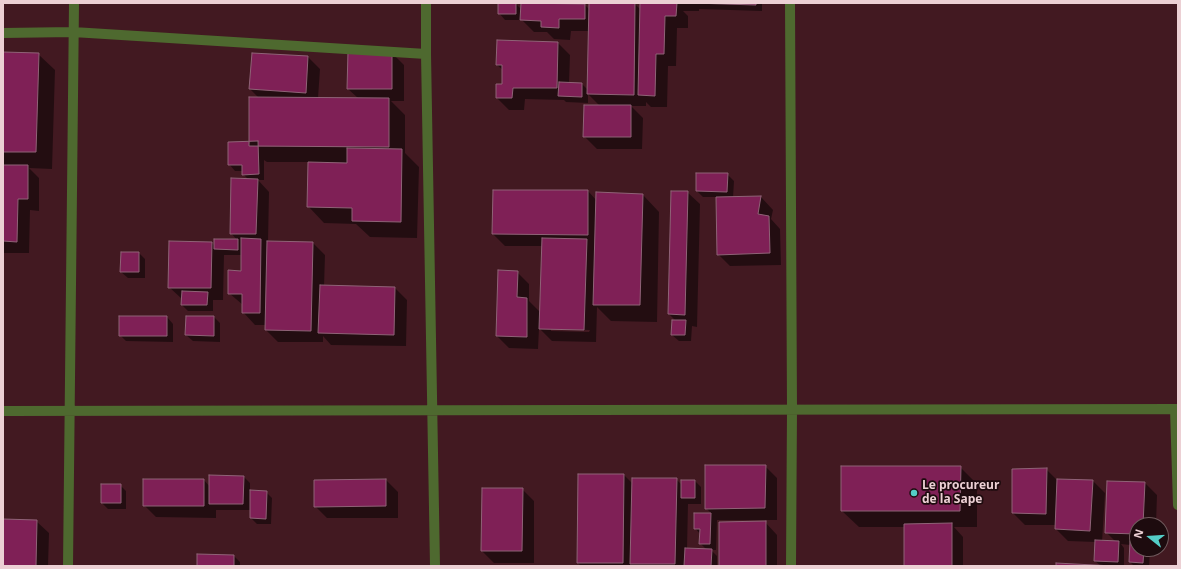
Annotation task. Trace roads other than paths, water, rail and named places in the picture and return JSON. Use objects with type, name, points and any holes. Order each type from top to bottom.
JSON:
[{"type":"street","points":[[68,566],[74,3]]},
{"type":"street","points":[[426,3],[435,566]]},
{"type":"street","points":[[790,3],[792,410],[791,566]]},
{"type":"street","points":[[3,33],[73,32],[426,54]]},
{"type":"street","points":[[3,411],[1177,409],[1178,504]]},
{"type":"place","name":"Le procureur de la Sape","points":[[914,493]]}]
